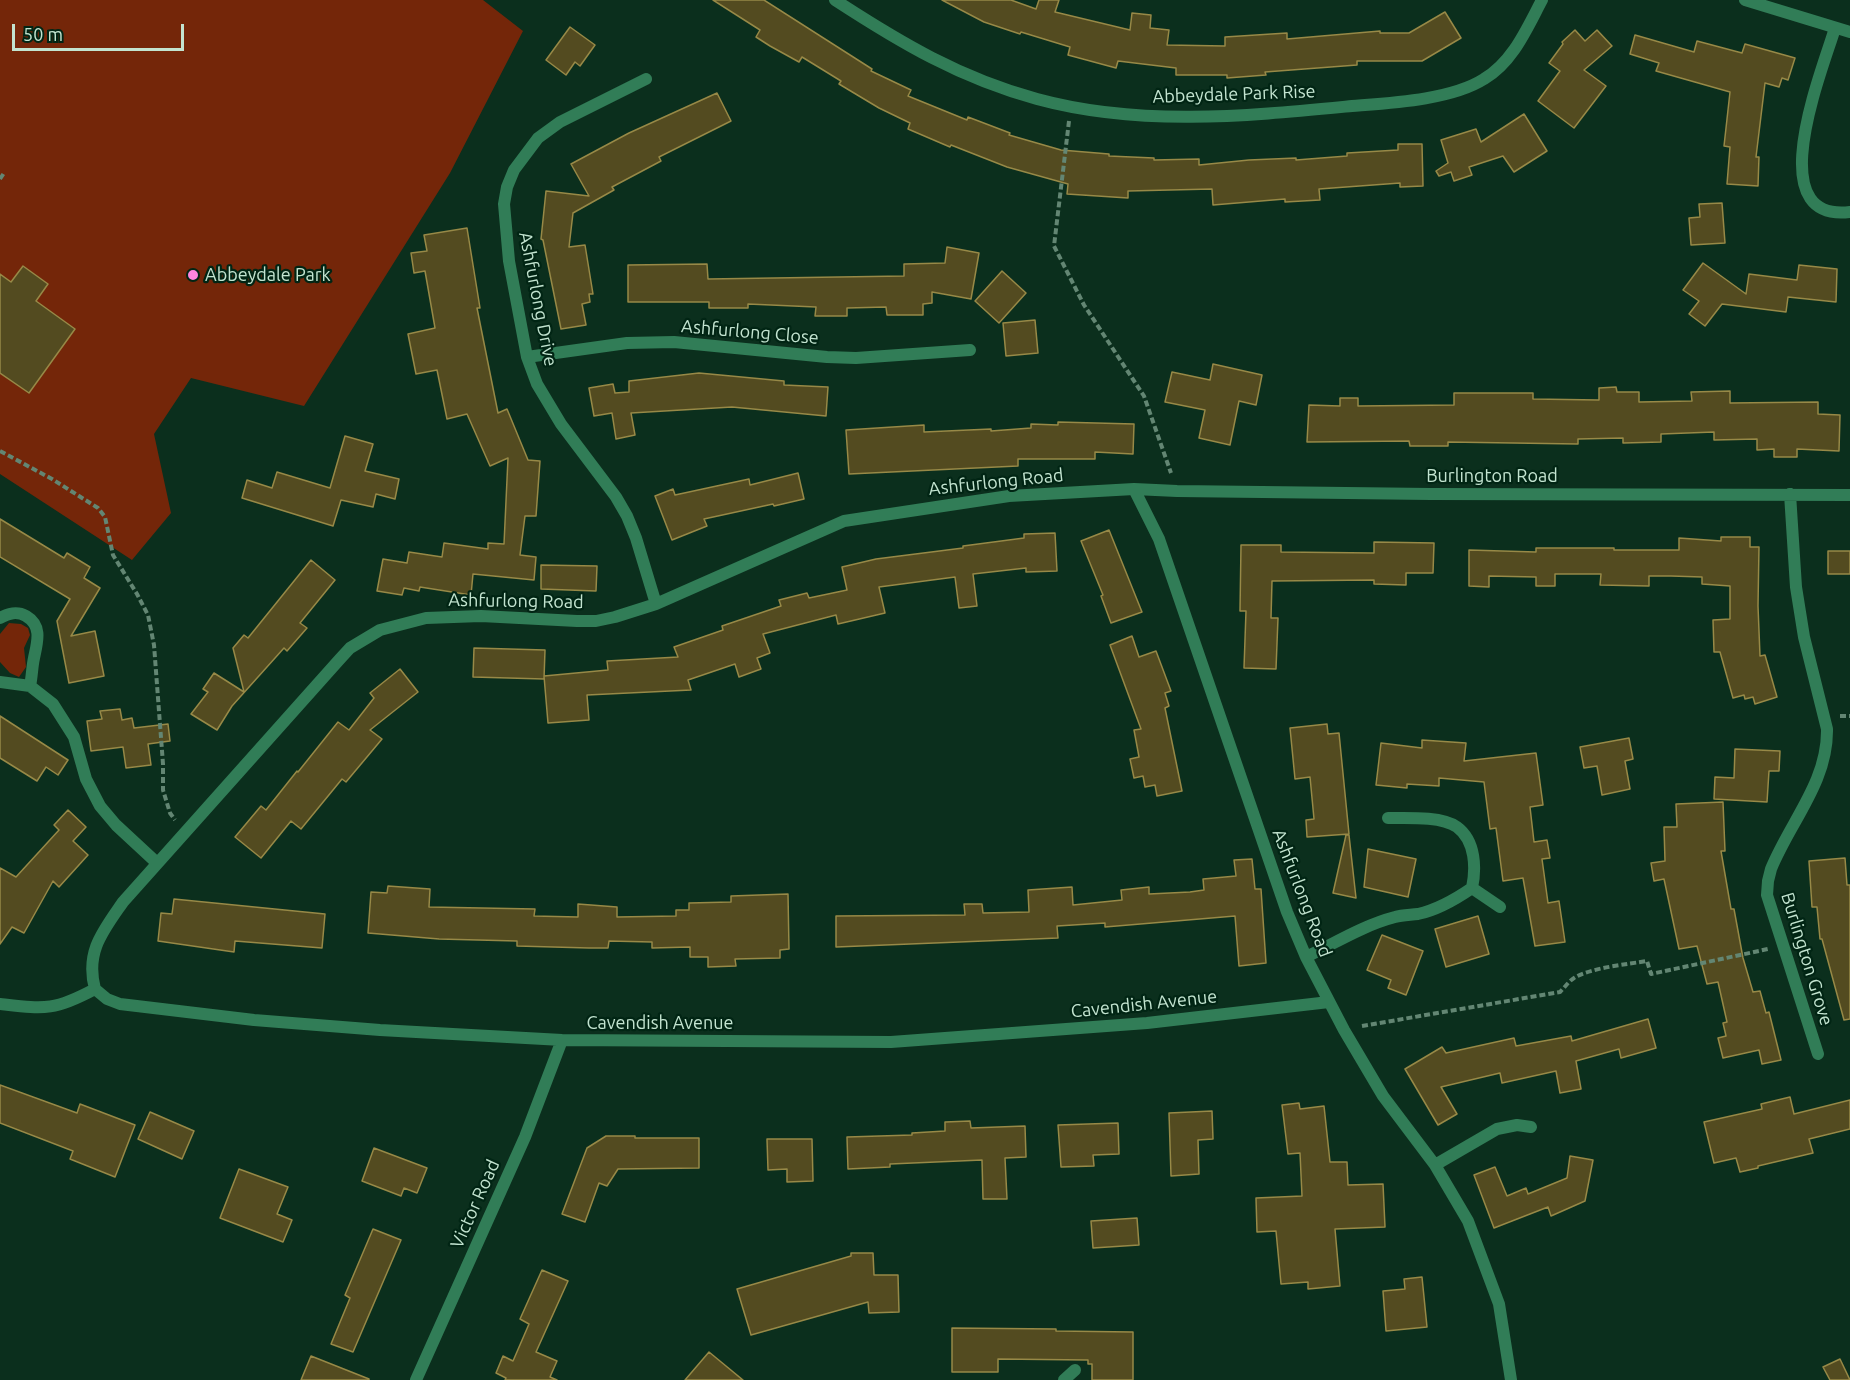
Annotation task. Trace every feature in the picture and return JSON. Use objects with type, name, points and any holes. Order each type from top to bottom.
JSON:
[{"type":"street","name":"Abbeydale Park Rise","points":[[835,0],[880,30],[956,71],[999,87],[1071,107],[1116,114],[1169,117],[1229,116],[1397,102],[1466,88],[1485,79],[1498,68],[1521,40],[1542,0]]},
{"type":"street","points":[[1745,0],[1850,32]]},
{"type":"street","points":[[1835,28],[1803,139],[1803,182],[1816,205],[1838,213],[1850,212]]},
{"type":"street","name":"Ashfurlong Drive","points":[[646,79],[560,122],[538,138],[514,170],[505,195],[505,224],[509,261],[527,357],[537,384],[561,424],[616,496],[627,516],[656,604]]},
{"type":"street","name":"Ashfurlong Close","points":[[527,357],[627,343],[663,343],[837,357],[895,356],[970,350]]},
{"type":"street","name":"Burlington Road","points":[[1134,489],[1431,494],[1850,495]]},
{"type":"street","name":"Ashfurlong Road","points":[[95,989],[92,960],[99,938],[123,902],[350,648],[380,630],[426,618],[481,616],[596,621],[656,604],[844,521],[1009,496],[1134,489],[1159,539],[1283,901],[1306,957],[1344,1030],[1383,1096],[1435,1165],[1463,1212],[1480,1249],[1498,1304],[1511,1380]]},
{"type":"street","name":"Burlington Grove","points":[[1790,494],[1796,587],[1804,637],[1828,741],[1826,758],[1816,782],[1776,858],[1768,881],[1767,895],[1818,1054]]},
{"type":"street","points":[[0,618],[8,614],[21,613],[36,625],[39,634],[30,686]]},
{"type":"street","points":[[0,682],[30,686],[53,704],[74,737],[86,779],[100,806],[116,825],[157,863]]},
{"type":"street","points":[[1306,957],[1367,927],[1396,916],[1420,914],[1440,906],[1472,888],[1475,872],[1474,857],[1458,827],[1441,821],[1388,818]]},
{"type":"street","points":[[1472,888],[1500,907]]},
{"type":"street","points":[[0,1004],[40,1009],[57,1007],[95,989]]},
{"type":"street","name":"Cavendish Avenue","points":[[95,989],[107,999],[120,1004],[254,1020],[380,1030],[562,1040],[891,1042],[1147,1023],[1329,1002]]},
{"type":"street","name":"Victor Road","points":[[416,1380],[525,1137],[562,1040]]},
{"type":"street","points":[[1435,1165],[1497,1129],[1516,1125],[1531,1127]]},
{"type":"street","points":[[1064,1380],[1075,1370]]},
{"type":"path","points":[[1071,107],[1054,246],[1084,304],[1144,396],[1177,491]]},
{"type":"path","points":[[0,178],[4,173]]},
{"type":"path","points":[[0,451],[52,479],[98,508],[105,517],[113,555],[147,615],[154,645],[163,790],[170,813],[183,834]]},
{"type":"path","points":[[1344,1030],[1560,992],[1575,978],[1588,972],[1632,963],[1647,961],[1651,974],[1784,945]]},
{"type":"shaded area","name":"Abbeydale Park","points":[[0,0],[483,0],[523,31],[450,173],[304,406],[191,378],[154,434],[171,513],[132,560],[0,474]]},
{"type":"shaded area","points":[[9,623],[21,624],[28,628],[30,635],[24,648],[26,667],[19,677],[10,673],[0,662],[0,634]]},
{"type":"building","points":[[713,0],[764,0],[872,69],[871,71],[911,90],[908,96],[967,120],[968,117],[1010,133],[1009,135],[1061,150],[1109,154],[1109,156],[1154,158],[1154,160],[1199,159],[1199,165],[1249,160],[1296,158],[1296,160],[1347,156],[1347,153],[1398,150],[1398,144],[1422,144],[1423,186],[1400,187],[1400,183],[1319,189],[1320,200],[1285,202],[1285,199],[1213,205],[1212,189],[1128,191],[1128,198],[1067,194],[1068,184],[1007,167],[908,129],[910,123],[839,84],[841,81],[802,57],[799,62],[756,37],[760,30]]},
{"type":"building","points":[[942,0],[1011,0],[1036,9],[1039,0],[1059,0],[1055,12],[1130,30],[1132,13],[1151,15],[1150,28],[1169,30],[1167,45],[1225,46],[1225,37],[1287,33],[1287,39],[1380,31],[1380,33],[1409,33],[1445,12],[1461,38],[1422,61],[1357,61],[1357,65],[1265,72],[1266,75],[1227,78],[1227,75],[1176,75],[1176,68],[1118,61],[1116,68],[1068,55],[1070,47],[984,22]]},
{"type":"building","points":[[570,27],[595,45],[580,66],[575,62],[566,75],[546,60]]},
{"type":"building","points":[[1575,30],[1585,41],[1597,30],[1612,46],[1584,70],[1606,86],[1574,128],[1538,101],[1560,71],[1549,63],[1563,44],[1562,42]]},
{"type":"building","points":[[1635,35],[1694,52],[1697,41],[1742,53],[1745,44],[1795,58],[1788,80],[1782,78],[1779,87],[1765,83],[1756,157],[1759,157],[1758,186],[1727,184],[1730,147],[1724,146],[1730,92],[1656,71],[1659,63],[1630,54]]},
{"type":"building","points":[[717,93],[731,121],[659,157],[661,161],[612,187],[614,190],[573,213],[569,247],[585,245],[593,294],[589,294],[590,302],[582,304],[586,325],[561,329],[541,239],[546,191],[589,196],[571,164],[629,133]]},
{"type":"building","points":[[1524,114],[1547,151],[1514,172],[1503,156],[1469,167],[1472,175],[1454,181],[1451,172],[1439,176],[1436,171],[1448,163],[1441,140],[1476,129],[1481,142]]},
{"type":"building","points":[[1722,203],[1725,243],[1691,245],[1689,218],[1700,217],[1699,204]]},
{"type":"building","points":[[467,228],[480,308],[477,308],[498,413],[507,409],[528,460],[540,461],[536,516],[525,516],[520,555],[536,557],[534,580],[473,574],[471,595],[420,587],[419,591],[404,588],[402,595],[377,591],[383,559],[407,563],[409,552],[442,557],[444,543],[488,549],[488,543],[504,544],[508,458],[490,466],[467,414],[447,419],[437,370],[416,374],[408,334],[435,328],[425,271],[414,273],[411,253],[427,251],[424,235]]},
{"type":"building","points":[[947,247],[979,253],[971,299],[932,292],[932,303],[923,304],[923,315],[887,315],[886,307],[847,308],[847,316],[815,316],[816,307],[748,304],[748,308],[709,308],[709,302],[628,302],[628,265],[707,264],[708,279],[904,276],[904,264],[945,263]]},
{"type":"building","points":[[1703,263],[1746,294],[1749,274],[1797,280],[1799,265],[1837,269],[1836,302],[1788,297],[1786,312],[1722,304],[1705,326],[1689,314],[1699,301],[1683,290]]},
{"type":"building","points":[[23,266],[48,284],[36,301],[75,329],[29,393],[0,373],[0,274],[11,282]]},
{"type":"building","points":[[1002,271],[1026,293],[999,323],[975,301]]},
{"type":"building","points":[[1035,320],[1038,353],[1006,356],[1003,323]]},
{"type":"building","points":[[1213,364],[1262,375],[1256,405],[1239,401],[1230,445],[1199,438],[1205,410],[1165,402],[1172,372],[1210,380]]},
{"type":"building","points":[[699,373],[784,381],[784,385],[828,387],[826,416],[732,407],[631,413],[635,435],[616,439],[612,413],[594,416],[589,388],[613,384],[615,393],[629,392],[629,381]]},
{"type":"building","points":[[1616,387],[1617,392],[1639,392],[1639,402],[1692,401],[1691,392],[1730,391],[1730,403],[1818,402],[1818,414],[1840,415],[1839,451],[1797,449],[1797,457],[1774,457],[1774,449],[1757,450],[1757,439],[1714,440],[1714,432],[1661,434],[1661,442],[1623,443],[1623,438],[1578,439],[1578,444],[1448,442],[1448,446],[1410,446],[1409,441],[1307,442],[1309,405],[1340,406],[1340,398],[1358,398],[1358,406],[1454,405],[1454,393],[1533,393],[1533,399],[1599,400],[1599,388]]},
{"type":"building","points":[[1058,422],[1134,424],[1133,454],[1095,452],[1095,459],[1018,459],[1018,466],[849,474],[846,430],[924,425],[924,432],[991,429],[991,431],[1031,428],[1031,424],[1058,425]]},
{"type":"building","points":[[345,436],[373,444],[365,471],[399,479],[395,499],[376,494],[373,507],[341,500],[333,526],[242,498],[247,480],[272,488],[277,472],[330,488]]},
{"type":"building","points":[[798,473],[804,499],[704,519],[707,526],[672,540],[655,496],[673,489],[675,495],[749,479],[750,485]]},
{"type":"building","points":[[0,519],[64,558],[67,553],[90,567],[84,578],[100,588],[71,636],[95,631],[104,676],[69,683],[57,621],[70,599],[0,557]]},
{"type":"building","points":[[1109,530],[1142,612],[1111,623],[1101,596],[1103,595],[1081,541]]},
{"type":"building","points":[[1055,533],[1057,571],[1026,572],[1026,568],[973,574],[977,606],[959,608],[955,577],[879,587],[885,613],[838,624],[836,615],[763,634],[770,653],[757,658],[761,669],[739,677],[735,664],[688,680],[691,690],[587,695],[589,720],[548,723],[544,676],[608,670],[607,661],[678,657],[674,647],[723,630],[722,626],[781,606],[779,600],[807,593],[809,598],[847,590],[842,567],[876,559],[1024,538],[1024,534]]},
{"type":"building","points":[[1721,537],[1750,537],[1750,547],[1759,547],[1760,656],[1765,655],[1777,697],[1755,704],[1753,697],[1745,699],[1744,695],[1733,698],[1720,652],[1714,652],[1713,620],[1730,619],[1730,586],[1702,584],[1702,577],[1671,576],[1649,576],[1649,586],[1600,585],[1601,574],[1555,574],[1555,586],[1536,586],[1536,577],[1489,576],[1489,587],[1469,586],[1469,550],[1536,552],[1536,548],[1614,548],[1614,550],[1679,550],[1679,538],[1721,541]]},
{"type":"building","points":[[1374,542],[1434,543],[1433,573],[1406,573],[1406,585],[1374,584],[1374,580],[1272,581],[1271,618],[1278,618],[1276,669],[1244,668],[1246,611],[1240,611],[1241,545],[1281,545],[1281,552],[1374,553]]},
{"type":"building","points":[[1828,551],[1850,551],[1850,574],[1828,574]]},
{"type":"building","points":[[311,560],[335,580],[300,623],[307,628],[287,651],[284,648],[232,706],[217,730],[191,714],[208,692],[203,689],[214,673],[244,692],[233,648],[244,635],[248,638]]},
{"type":"building","points":[[541,565],[597,566],[596,591],[541,589]]},
{"type":"building","points":[[1132,636],[1139,657],[1156,651],[1171,691],[1165,693],[1169,706],[1165,708],[1182,791],[1157,796],[1155,785],[1145,787],[1143,776],[1134,778],[1130,759],[1139,757],[1134,730],[1141,729],[1110,645]]},
{"type":"building","points":[[474,648],[545,650],[544,679],[473,677]]},
{"type":"building","points":[[400,669],[418,692],[370,730],[382,739],[346,782],[342,779],[301,829],[291,821],[261,858],[235,837],[261,806],[266,810],[338,722],[349,730],[374,698],[370,693]]},
{"type":"building","points":[[120,709],[122,720],[132,718],[134,728],[168,724],[170,741],[148,744],[151,765],[126,768],[123,747],[91,751],[87,721],[102,719],[100,711]]},
{"type":"building","points":[[0,716],[68,760],[58,775],[46,767],[37,781],[0,758]]},
{"type":"building","points":[[1327,724],[1328,734],[1339,733],[1349,834],[1307,837],[1306,820],[1314,819],[1310,777],[1295,779],[1290,728]]},
{"type":"building","points":[[1629,738],[1633,759],[1625,761],[1630,789],[1602,795],[1597,766],[1584,768],[1580,747]]},
{"type":"building","points":[[1422,740],[1466,743],[1464,761],[1536,753],[1543,805],[1530,807],[1534,842],[1547,840],[1550,858],[1542,859],[1548,903],[1559,901],[1565,942],[1535,946],[1523,878],[1503,881],[1496,828],[1490,829],[1484,782],[1439,778],[1439,786],[1407,784],[1407,788],[1376,785],[1381,743],[1422,748]]},
{"type":"building","points":[[1735,749],[1780,751],[1779,771],[1769,771],[1767,802],[1714,799],[1715,777],[1734,778]]},
{"type":"building","points":[[1723,802],[1725,851],[1721,851],[1731,909],[1734,909],[1743,958],[1753,992],[1760,991],[1766,1013],[1769,1012],[1781,1060],[1762,1064],[1759,1050],[1723,1058],[1718,1038],[1726,1036],[1723,1023],[1727,1022],[1718,982],[1707,984],[1697,946],[1679,949],[1664,879],[1654,881],[1651,863],[1665,861],[1664,827],[1677,827],[1676,804]]},
{"type":"building","points":[[68,810],[86,827],[73,841],[88,855],[59,887],[53,881],[24,933],[12,927],[0,944],[0,868],[16,877],[59,830],[54,825]]},
{"type":"building","points":[[1346,835],[1349,835],[1356,898],[1333,893]]},
{"type":"building","points":[[1368,849],[1416,859],[1408,897],[1364,887]]},
{"type":"building","points":[[1845,858],[1847,885],[1850,885],[1850,1019],[1844,1020],[1822,939],[1820,939],[1817,907],[1812,907],[1809,861]]},
{"type":"building","points":[[1252,859],[1255,889],[1261,889],[1266,963],[1239,966],[1235,916],[1105,927],[1105,923],[1057,926],[1058,938],[836,947],[836,916],[965,915],[964,904],[982,904],[983,913],[1029,912],[1028,890],[1072,887],[1073,905],[1122,900],[1121,890],[1149,887],[1149,894],[1190,892],[1204,890],[1203,879],[1236,876],[1234,860]]},
{"type":"building","points":[[388,886],[430,889],[429,907],[535,909],[534,916],[578,917],[578,904],[617,907],[617,917],[676,916],[676,910],[689,910],[689,903],[731,902],[731,896],[788,894],[789,949],[780,950],[780,958],[735,959],[736,966],[708,967],[708,957],[690,957],[690,947],[652,948],[652,942],[609,941],[608,948],[517,946],[517,941],[439,939],[368,933],[371,892],[387,893]]},
{"type":"building","points":[[174,899],[325,914],[322,948],[235,941],[234,952],[158,941],[161,913],[172,914]]},
{"type":"building","points":[[1478,916],[1489,954],[1446,967],[1435,929]]},
{"type":"building","points":[[1382,935],[1423,951],[1406,995],[1388,988],[1391,980],[1367,970]]},
{"type":"building","points":[[1648,1019],[1656,1048],[1621,1058],[1619,1049],[1576,1061],[1581,1089],[1560,1093],[1556,1071],[1502,1083],[1500,1073],[1441,1087],[1457,1114],[1438,1125],[1405,1069],[1442,1047],[1446,1053],[1514,1038],[1516,1046],[1571,1036],[1572,1041]]},
{"type":"building","points":[[0,1085],[77,1113],[80,1104],[135,1125],[115,1177],[70,1159],[73,1151],[0,1123]]},
{"type":"building","points":[[1790,1097],[1794,1114],[1850,1100],[1850,1129],[1809,1139],[1813,1153],[1758,1166],[1758,1168],[1740,1172],[1736,1158],[1714,1163],[1704,1122],[1762,1109],[1761,1104]]},
{"type":"building","points":[[1299,1103],[1300,1109],[1324,1106],[1330,1162],[1347,1162],[1348,1185],[1383,1184],[1385,1227],[1335,1229],[1340,1286],[1308,1289],[1308,1282],[1281,1284],[1276,1231],[1257,1232],[1256,1198],[1302,1196],[1300,1153],[1288,1154],[1282,1105]]},
{"type":"building","points":[[1212,1111],[1213,1139],[1198,1140],[1199,1174],[1171,1176],[1169,1113]]},
{"type":"building","points":[[150,1112],[194,1131],[182,1159],[138,1139]]},
{"type":"building","points":[[970,1121],[971,1128],[1025,1126],[1026,1157],[1005,1158],[1007,1199],[983,1199],[982,1160],[890,1164],[890,1167],[848,1169],[847,1137],[912,1135],[912,1133],[945,1131],[945,1122]]},
{"type":"building","points":[[1118,1123],[1119,1154],[1093,1155],[1094,1166],[1061,1167],[1058,1125]]},
{"type":"building","points":[[606,1136],[699,1138],[699,1168],[618,1169],[607,1186],[599,1183],[585,1222],[562,1214],[587,1148]]},
{"type":"building","points":[[767,1139],[812,1139],[813,1181],[787,1182],[787,1169],[768,1170]]},
{"type":"building","points":[[374,1148],[427,1168],[417,1193],[404,1188],[401,1196],[362,1181]]},
{"type":"building","points":[[1570,1156],[1593,1160],[1585,1201],[1551,1216],[1548,1207],[1494,1228],[1474,1175],[1495,1167],[1507,1196],[1526,1188],[1528,1194],[1567,1178]]},
{"type":"building","points":[[239,1169],[288,1187],[277,1214],[292,1220],[283,1242],[220,1218]]},
{"type":"building","points":[[1137,1218],[1139,1245],[1093,1248],[1091,1221]]},
{"type":"building","points":[[373,1229],[401,1240],[353,1352],[331,1344],[350,1298],[345,1295]]},
{"type":"building","points":[[851,1253],[873,1253],[874,1275],[898,1275],[899,1312],[869,1313],[868,1302],[751,1335],[737,1289],[851,1256]]},
{"type":"building","points":[[542,1270],[568,1281],[536,1352],[557,1361],[550,1377],[557,1380],[505,1380],[506,1378],[496,1373],[503,1356],[513,1361],[529,1324],[520,1319]]},
{"type":"building","points":[[1422,1277],[1427,1327],[1386,1331],[1383,1291],[1405,1289],[1404,1279]]},
{"type":"building","points":[[952,1328],[1133,1332],[1133,1380],[1092,1380],[1092,1364],[1088,1364],[1088,1360],[998,1359],[998,1372],[952,1372]]},
{"type":"building","points":[[709,1352],[743,1380],[685,1380]]},
{"type":"building","points":[[311,1356],[369,1379],[369,1380],[301,1380]]},
{"type":"building","points":[[1840,1359],[1850,1380],[1830,1380],[1823,1367]]},
{"type":"place","name":"Abbeydale Park","points":[[193,275]]}]
